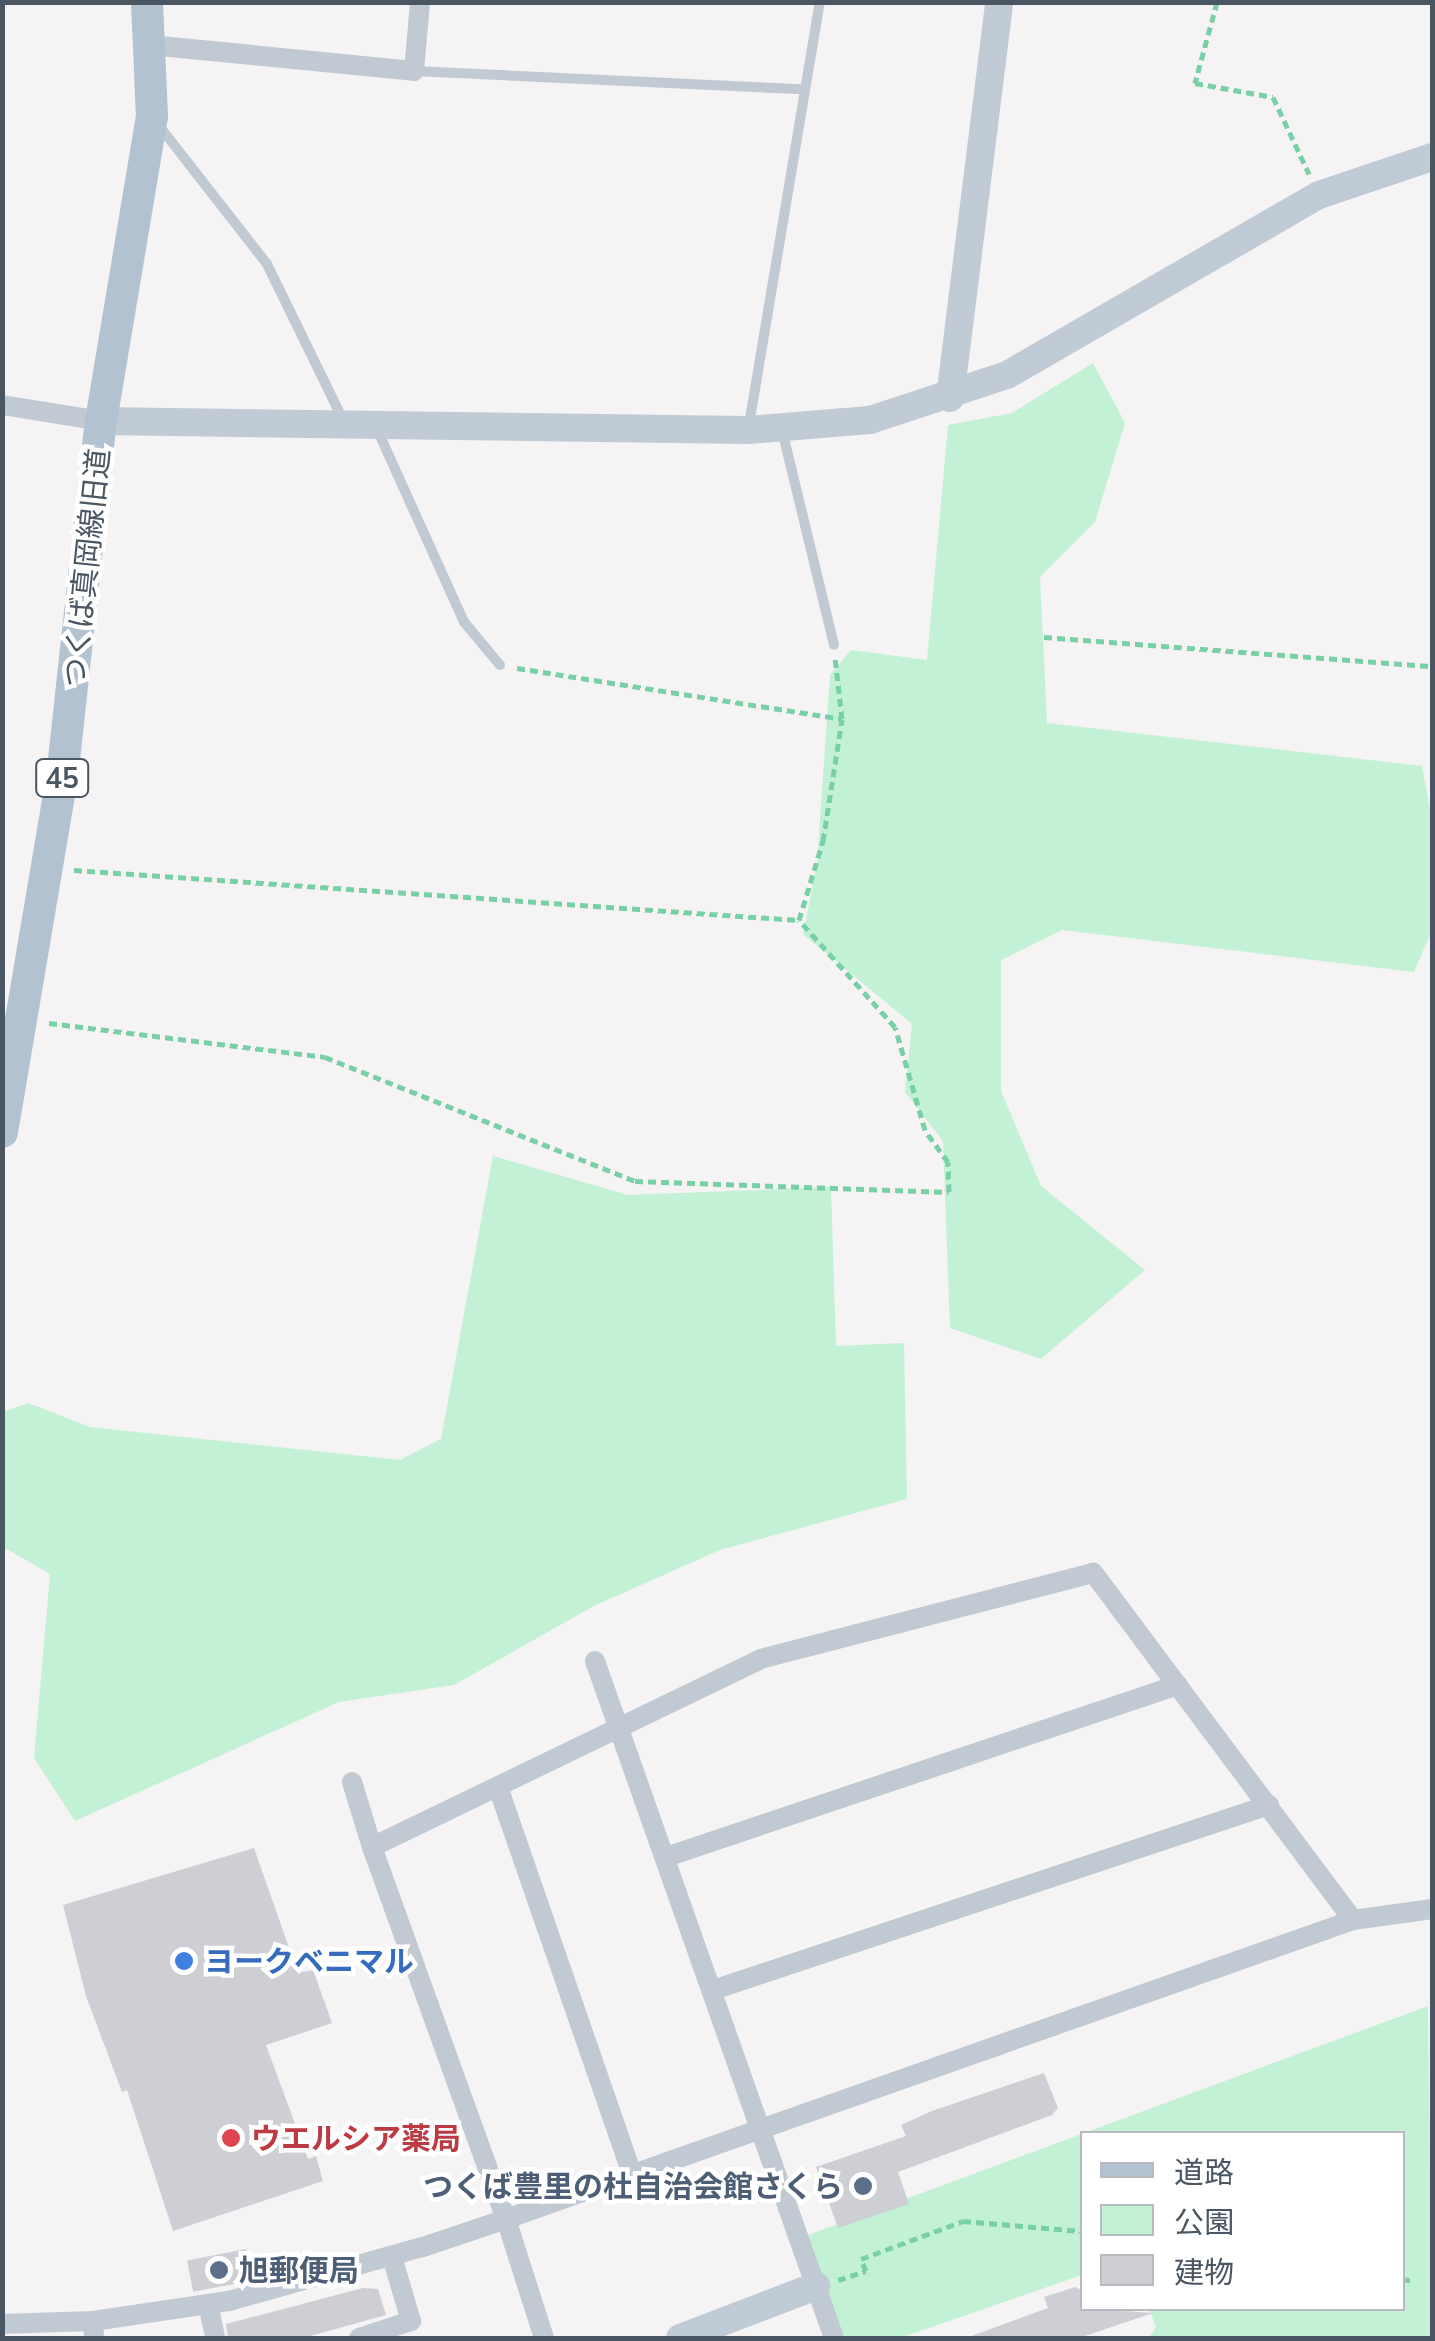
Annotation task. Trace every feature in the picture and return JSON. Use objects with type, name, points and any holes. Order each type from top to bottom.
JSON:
[{"type":"main road","name":"つくば真岡線旧道","points":[[2,1132],[14,1017],[48,869],[82,626],[102,421],[152,117],[147,2]]},
{"type":"street","points":[[150,45],[414,71],[420,2]]},
{"type":"street","points":[[950,398],[999,2]]},
{"type":"street","points":[[2,405],[102,421],[346,426],[748,430],[870,420],[950,398],[1055,350],[1319,195],[1432,157]]},
{"type":"street","points":[[372,1847],[761,1659],[1093,1573],[1353,1920]]},
{"type":"street","points":[[595,1661],[834,2338]]},
{"type":"street","points":[[666,1857],[1178,1686]]},
{"type":"street","points":[[352,1782],[544,2338]]},
{"type":"street","points":[[498,1787],[632,2174]]},
{"type":"street","points":[[714,1990],[1269,1805]]},
{"type":"street","points":[[2,2324],[94,2330],[392,2257],[1353,1920],[1432,1909]]},
{"type":"street","points":[[359,2338],[411,2321],[392,2257]]},
{"type":"street","points":[[680,2338],[816,2286]]},
{"type":"street","points":[[208,2304],[215,2338]]},
{"type":"lane","points":[[748,430],[802,89],[820,2]]},
{"type":"lane","points":[[414,71],[802,89]]},
{"type":"lane","points":[[152,117],[268,264],[346,426]]},
{"type":"lane","points":[[375,426],[464,622],[500,665]]},
{"type":"lane","points":[[782,429],[834,645]]},
{"type":"path","points":[[1217,2],[1195,83],[1273,97],[1319,195]]},
{"type":"path","points":[[1044,636],[1432,666]]},
{"type":"path","points":[[799,920],[823,840],[842,719],[834,645]]},
{"type":"path","points":[[500,665],[842,719]]},
{"type":"path","points":[[14,1017],[325,1057],[635,1181],[948,1192],[948,1162],[925,1130],[895,1026],[799,920],[48,869]]},
{"type":"path","points":[[816,2286],[866,2272],[861,2259],[963,2221],[1080,2231]]},
{"type":"path","points":[[1405,2279],[1415,2280]]},
{"type":"green space","points":[[1093,363],[1125,423],[1095,522],[1040,577],[1047,723],[1422,766],[1432,820],[1432,930],[1414,972],[1062,930],[1001,960],[1001,1091],[1041,1186],[1145,1270],[1041,1359],[950,1328],[943,1141],[905,1092],[912,1024],[803,934],[817,864],[830,675],[851,650],[927,660],[948,425],[1012,413]]},
{"type":"green space","points":[[493,1156],[628,1195],[831,1187],[836,1346],[904,1343],[907,1499],[720,1550],[594,1606],[454,1685],[339,1702],[75,1821],[34,1758],[50,1574],[3,1547],[3,1412],[28,1403],[90,1427],[400,1460],[441,1439]]},
{"type":"green space","points":[[1428,2006],[1432,2338],[1149,2338],[1156,2327],[1150,2311],[1405,2311],[1405,2131],[1090,2131]]},
{"type":"green space","points":[[1080,2135],[1080,2276],[900,2338],[843,2338],[808,2235]]},
{"type":"building","name":"ヨークベニマル","points":[[254,1848],[298,1973],[313,1970],[332,2023],[266,2045],[308,2159],[316,2156],[323,2181],[173,2231],[127,2090],[122,2092],[86,1996],[63,1905]]},
{"type":"building","points":[[1044,2073],[1058,2108],[1052,2115],[898,2172],[909,2204],[838,2228],[816,2167],[906,2136],[901,2125],[932,2111]]},
{"type":"building","points":[[246,2249],[252,2280],[193,2292],[187,2260]]},
{"type":"building","points":[[1075,2287],[1080,2289],[1080,2311],[1153,2313],[1079,2338],[966,2338],[1048,2308],[1044,2297]]},
{"type":"building","points":[[363,2288],[378,2289],[386,2315],[303,2338],[228,2338],[226,2324]]},
{"type":"place","name":"ヨークベニマル","points":[[184,1961]]},
{"type":"place","name":"ウエルシア薬局","points":[[231,2138]]},
{"type":"place","name":"つくば豊里の杜自治会館さくら","points":[[863,2186]]},
{"type":"place","name":"旭郵便局","points":[[219,2270]]}]
